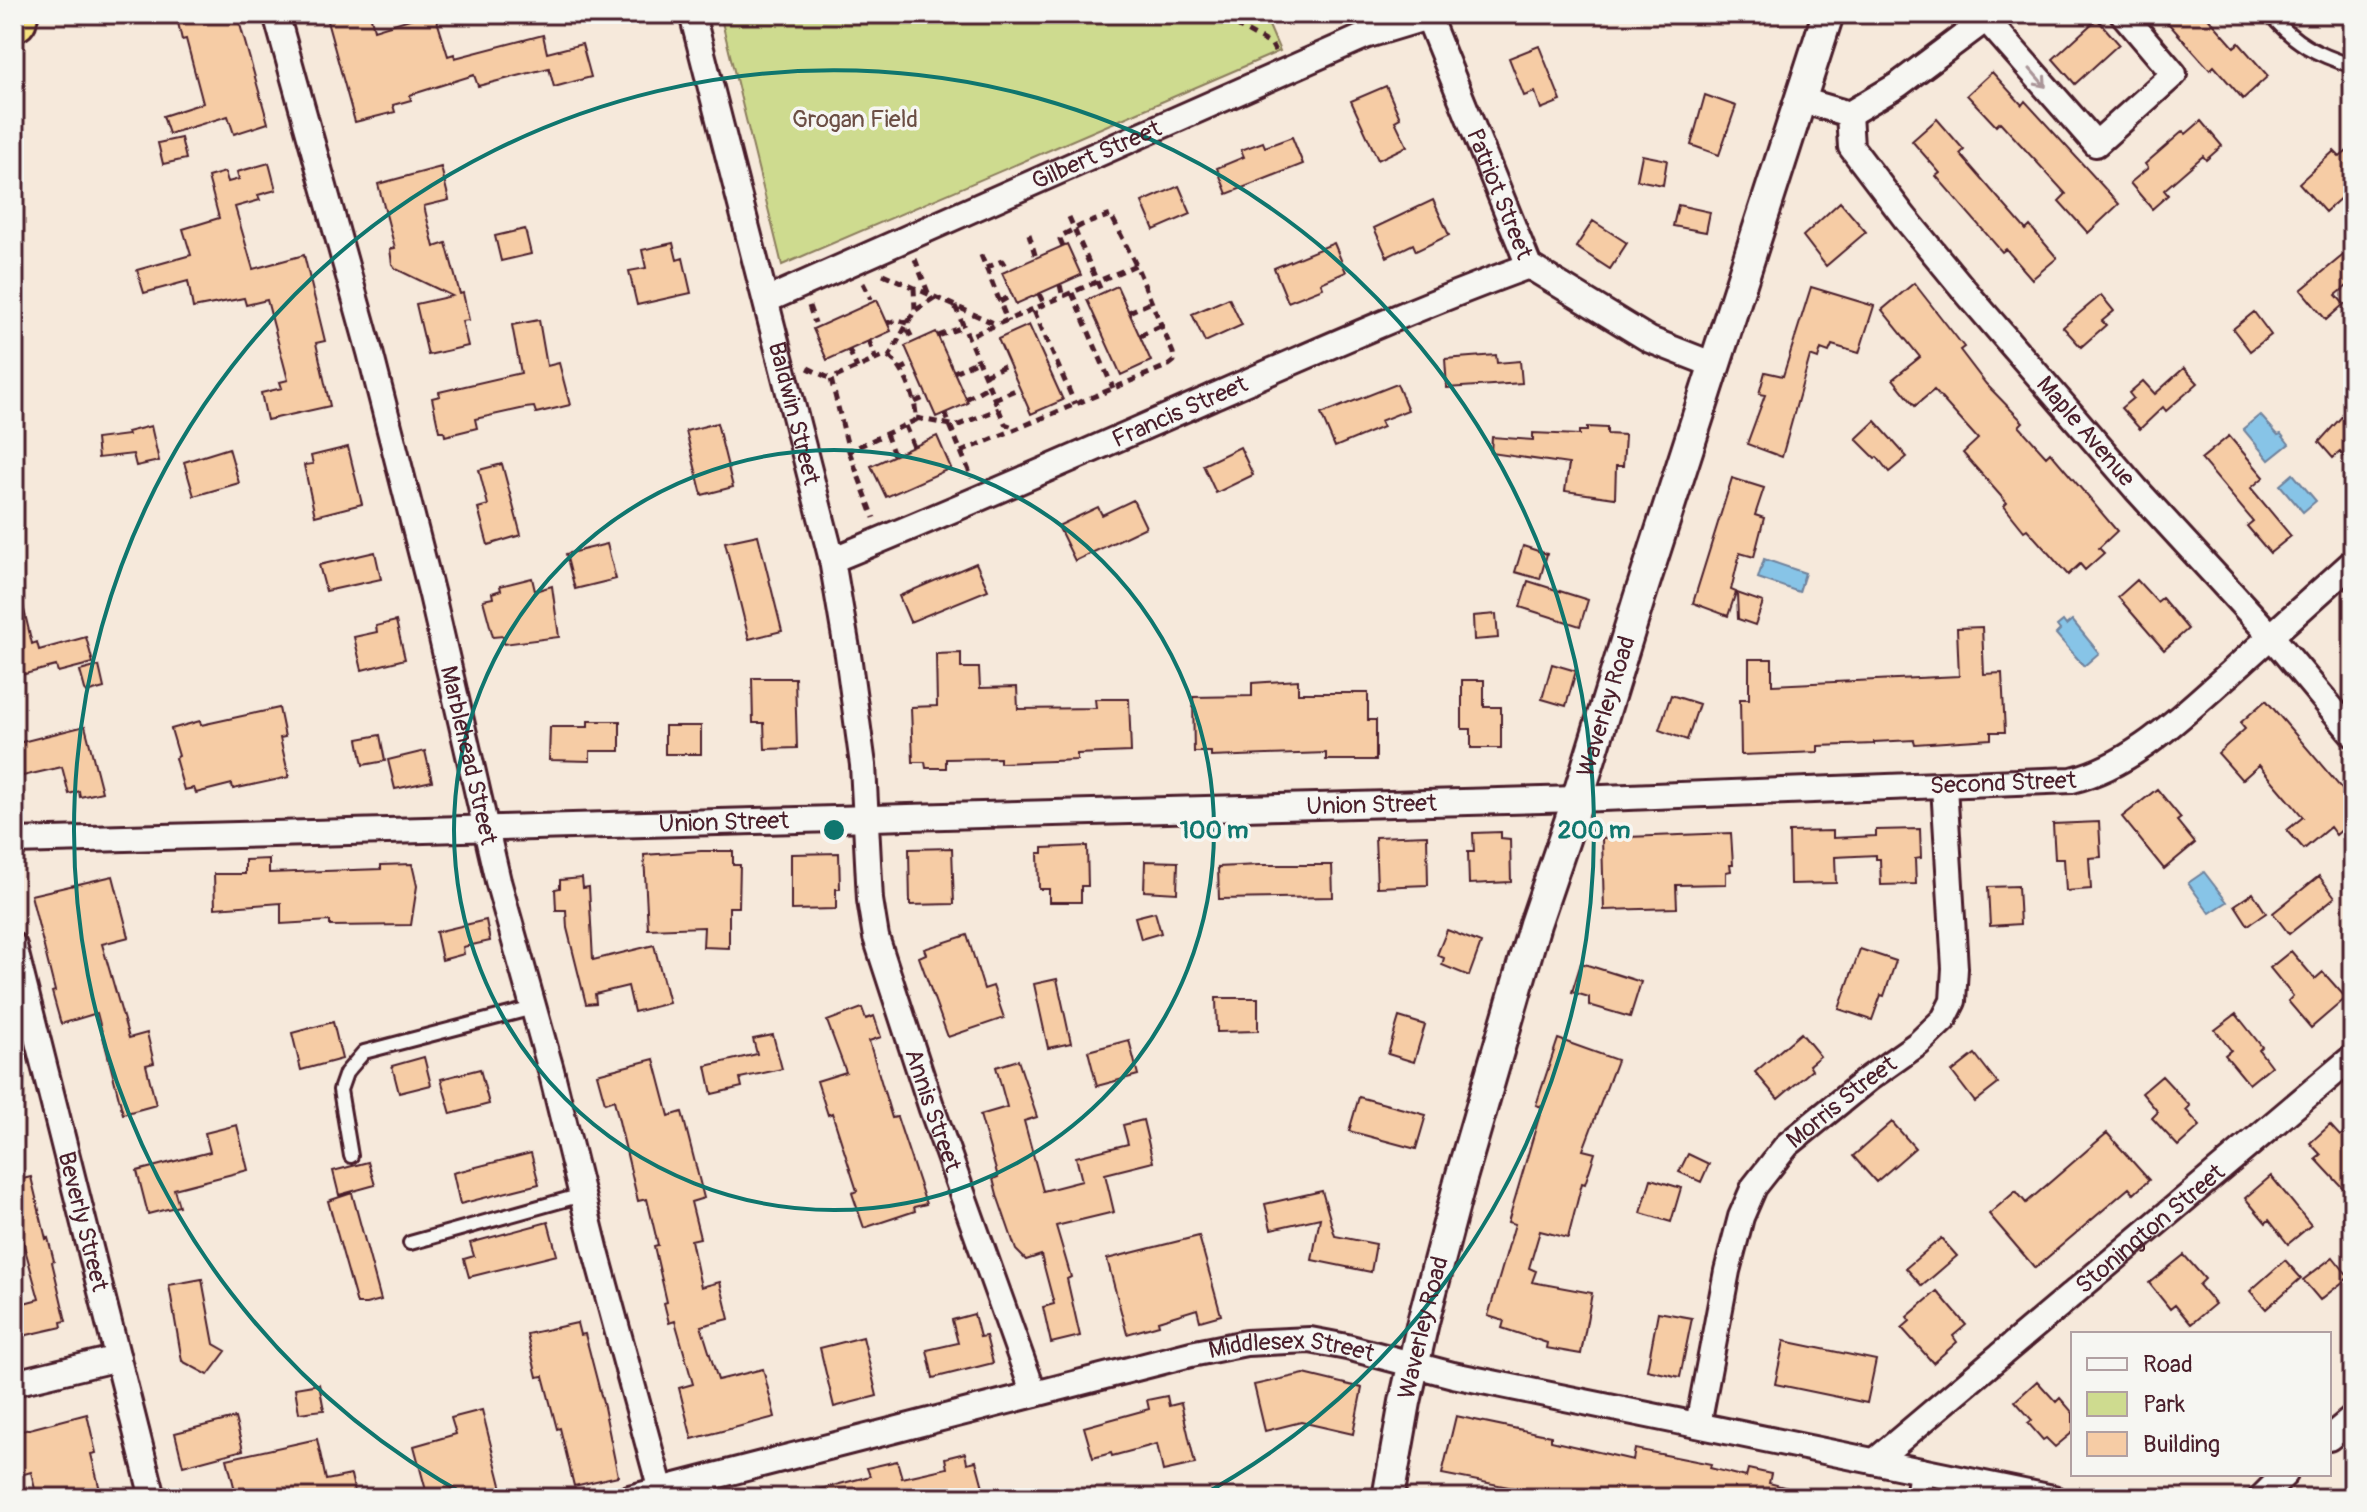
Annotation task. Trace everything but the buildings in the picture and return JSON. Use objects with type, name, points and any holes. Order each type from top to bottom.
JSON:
[{"type":"street","name":"Marblehead Street","points":[[276,14],[373,364],[432,595],[498,881],[662,1494]]},
{"type":"street","name":"Baldwin Street","points":[[692,14],[832,560],[855,699],[867,818]]},
{"type":"street","name":"Waverley Road","points":[[1388,1498],[1413,1364],[1470,1147],[1535,924],[1828,14]]},
{"type":"street","points":[[1801,100],[1849,114],[1898,85],[1990,16],[2096,144],[2174,74],[2123,14]]},
{"type":"street","name":"Gilbert Street","points":[[767,300],[1365,36],[1427,16]]},
{"type":"street","name":"Patriot Street","points":[[1427,16],[1529,266],[1650,340],[1714,365]]},
{"type":"street","name":"Maple Avenue","points":[[1849,114],[1851,147],[1905,218],[2136,489],[2271,636],[2353,734]]},
{"type":"street","name":"Francis Street","points":[[832,560],[983,498],[1315,351],[1529,266]]},
{"type":"street","name":"Second Street","points":[[1577,799],[2043,782],[2099,773],[2141,748],[2169,725],[2353,562]]},
{"type":"street","name":"Morris Street","points":[[1698,1425],[1727,1271],[1741,1217],[1754,1187],[1787,1145],[1868,1079],[1919,1043],[1944,1019],[1953,1001],[1955,968],[1944,786]]},
{"type":"street","name":"Union Street","points":[[14,841],[1577,799]]},
{"type":"street","name":"Annis Street","points":[[867,818],[870,900],[888,978],[1034,1394]]},
{"type":"street","name":"Beverly Street","points":[[14,946],[153,1498]]},
{"type":"street","name":"Stonington Street","points":[[1875,1461],[2353,1057]]},
{"type":"street","name":"Middlesex Street","points":[[629,1498],[662,1494],[1191,1354],[1246,1343],[1310,1340],[1698,1425],[2053,1498]]},
{"type":"street","points":[[14,1383],[118,1358]]},
{"type":"street","points":[[2331,1436],[2353,1418]]},
{"type":"street","points":[[1918,1498],[1922,1471]]},
{"type":"street","points":[[2261,1498],[2283,1476]]},
{"type":"lane","points":[[2270,14],[2284,31],[2313,52],[2353,66]]},
{"type":"lane","points":[[351,1156],[340,1090],[346,1073],[364,1052],[533,1008]]},
{"type":"lane","points":[[410,1243],[582,1195]]},
{"type":"path","points":[[1226,14],[1239,27],[1272,45],[1286,71]]},
{"type":"path","points":[[961,452],[1174,361],[1162,325],[1111,215],[1061,236],[1063,246]]},
{"type":"path","points":[[1069,217],[1102,293]]},
{"type":"path","points":[[1029,234],[1036,258]]},
{"type":"path","points":[[981,255],[1008,322]]},
{"type":"path","points":[[986,268],[1002,261],[1008,271]]},
{"type":"path","points":[[968,337],[1136,265]]},
{"type":"path","points":[[882,273],[998,325]]},
{"type":"path","points":[[863,282],[871,299]]},
{"type":"path","points":[[1060,285],[1063,298]]},
{"type":"path","points":[[914,288],[915,310]]},
{"type":"path","points":[[1072,293],[1113,388]]},
{"type":"path","points":[[1039,294],[1045,306]]},
{"type":"path","points":[[1000,302],[1012,295]]},
{"type":"path","points":[[889,357],[915,310],[935,298]]},
{"type":"path","points":[[1129,312],[1152,302]]},
{"type":"path","points":[[809,305],[815,323]]},
{"type":"path","points":[[955,306],[1005,424],[1017,429]]},
{"type":"path","points":[[1034,311],[1075,404]]},
{"type":"path","points":[[887,323],[898,320],[908,323]]},
{"type":"path","points":[[908,323],[914,342]]},
{"type":"path","points":[[1140,336],[1162,325]]},
{"type":"path","points":[[938,336],[964,327]]},
{"type":"path","points":[[869,341],[876,360]]},
{"type":"path","points":[[849,350],[857,368]]},
{"type":"path","points":[[875,521],[849,451],[831,379],[889,357],[896,361],[915,402],[916,418]]},
{"type":"path","points":[[954,372],[978,361]]},
{"type":"path","points":[[900,370],[913,363]]},
{"type":"path","points":[[984,375],[1009,364]]},
{"type":"path","points":[[966,399],[989,386]]},
{"type":"path","points":[[994,399],[1020,388]]},
{"type":"path","points":[[915,402],[928,396]]},
{"type":"path","points":[[849,451],[916,418],[956,426],[999,409]]},
{"type":"path","points":[[945,413],[972,479]]},
{"type":"path","points":[[996,437],[1005,424]]},
{"type":"path","points":[[905,426],[914,447]]},
{"type":"path","points":[[886,434],[894,455]]},
{"type":"green space","name":"Grogan Field","points":[[720,14],[1264,14],[1280,51],[782,265]]},
{"type":"water","points":[[2260,415],[2289,444],[2269,460],[2243,429]]},
{"type":"water","points":[[2293,474],[2316,501],[2303,512],[2280,485]]},
{"type":"water","points":[[1764,559],[1805,573],[1799,592],[1758,578]]},
{"type":"water","points":[[2072,620],[2099,653],[2084,666],[2056,634],[2060,630],[2057,626],[2063,621],[2066,625]]},
{"type":"water","points":[[2204,872],[2227,902],[2210,913],[2188,883]]}]
